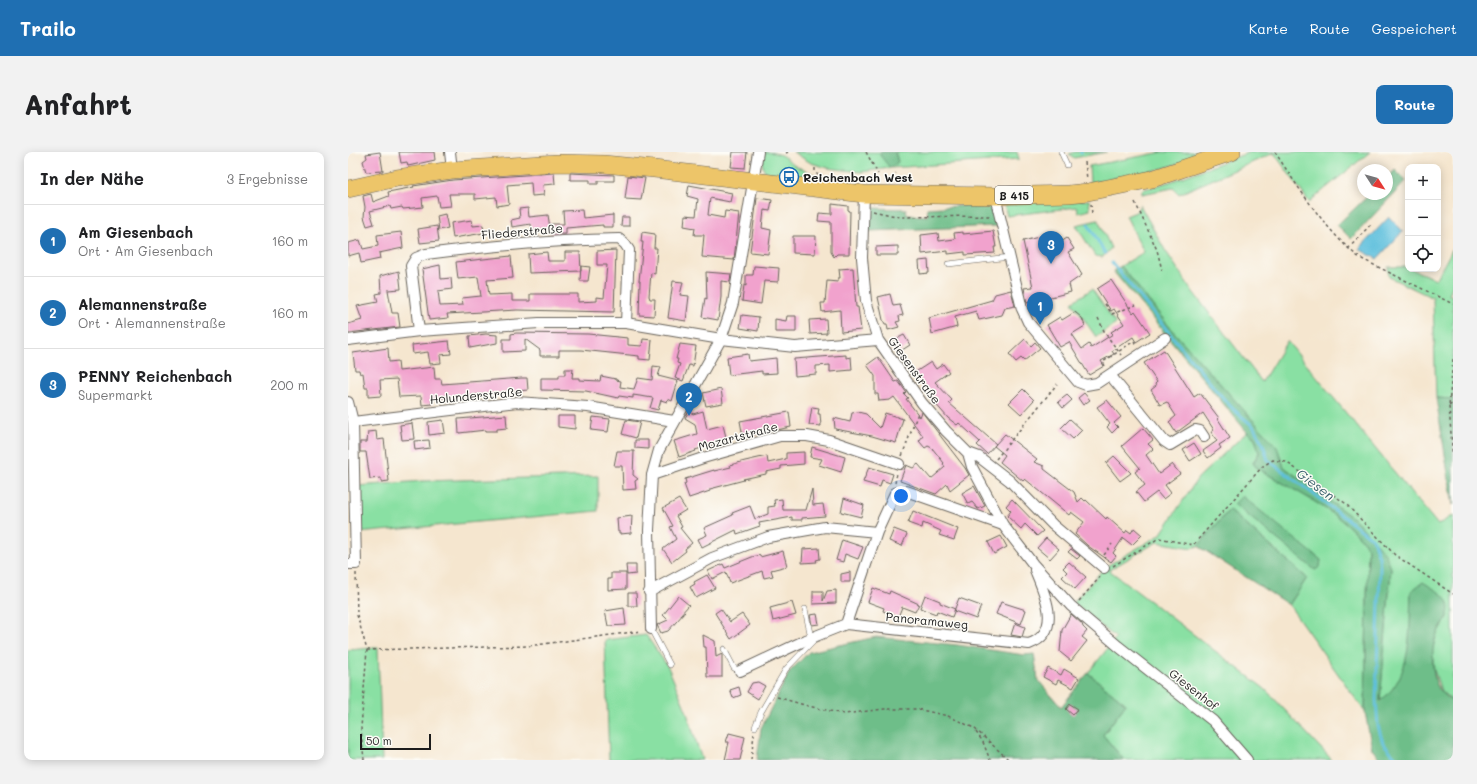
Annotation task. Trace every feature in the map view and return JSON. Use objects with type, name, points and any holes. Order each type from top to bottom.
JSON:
[{"type":"main road","name":"B 415","points":[[348,189],[397,178],[452,170],[557,163],[604,164],[753,182],[864,201],[995,196],[1088,192],[1135,183],[1232,152]]},
{"type":"street","points":[[450,152],[452,170]]},
{"type":"street","points":[[651,629],[649,592],[649,530],[652,475],[659,450],[721,339],[733,303],[758,152]]},
{"type":"street","points":[[995,196],[1022,309],[1028,322],[1057,359],[1078,382],[1086,385],[1097,383],[1165,338]]},
{"type":"street","name":"Giesenstraße","points":[[864,201],[862,258],[866,302],[878,340],[922,403],[968,453],[972,467],[1003,525],[1033,564],[1073,608],[1118,646]]},
{"type":"street","name":"Fliederstraße","points":[[419,331],[411,266],[416,258],[426,254],[484,247],[567,240],[619,239],[625,244],[629,250],[626,323]]},
{"type":"street","points":[[348,340],[419,331],[539,323],[626,323],[721,339],[795,347],[878,340]]},
{"type":"street","points":[[1110,374],[1164,441],[1170,444],[1195,430],[1200,432],[1204,437]]},
{"type":"street","points":[[348,402],[353,422],[352,564]]},
{"type":"street","name":"Holunderstraße","points":[[353,422],[517,402],[588,407],[674,421]]},
{"type":"street","name":"Mozartstraße","points":[[652,475],[703,458],[780,436],[806,436],[829,440],[899,464]]},
{"type":"street","name":"Giesenstraße","points":[[968,453],[979,457],[1010,481],[1053,525],[1103,567]]},
{"type":"street","points":[[846,624],[877,532],[895,493],[906,491],[1003,525]]},
{"type":"street","points":[[649,592],[712,558],[768,537],[825,527],[877,532]]},
{"type":"street","name":"Panoramaweg","points":[[740,671],[846,624],[1029,644],[1037,641],[1047,630],[1049,616],[1046,597],[1033,564]]},
{"type":"street","name":"Giesenhof","points":[[1118,646],[1213,721],[1246,760]]},
{"type":"lane","points":[[1061,152],[1067,165]]},
{"type":"lane","points":[[948,264],[1010,257]]},
{"type":"lane","points":[[755,727],[786,669],[814,637],[806,609]]},
{"type":"lane","points":[[651,629],[670,665]]},
{"type":"lane","points":[[724,649],[734,668],[740,671]]},
{"type":"path","points":[[866,152],[878,174]]},
{"type":"path","points":[[1275,152],[1316,211],[1348,249],[1360,258],[1453,304]]},
{"type":"path","points":[[864,201],[900,217],[999,216]]},
{"type":"path","points":[[1135,202],[1157,250],[1162,270]]},
{"type":"path","points":[[1348,249],[1372,223]]},
{"type":"path","points":[[1105,304],[1112,314],[1136,305]]},
{"type":"path","points":[[1098,318],[1105,333],[1127,363]]},
{"type":"path","points":[[1110,374],[1103,362],[1134,341],[1142,353]]},
{"type":"path","points":[[1453,359],[1449,406],[1453,461]]},
{"type":"path","points":[[990,465],[1057,384]]},
{"type":"path","points":[[895,493],[894,486],[899,464],[922,403]]},
{"type":"path","points":[[1449,406],[1453,403]]},
{"type":"path","points":[[1103,567],[1159,538],[1193,545],[1267,462],[1273,460],[1286,462],[1345,503],[1395,555],[1453,594]]},
{"type":"path","points":[[1073,608],[1103,567],[1112,544]]},
{"type":"path","points":[[352,564],[357,614],[367,650],[361,728],[364,760]]},
{"type":"path","points":[[367,650],[528,646],[651,629]]},
{"type":"path","points":[[771,695],[808,706],[844,714],[884,709],[917,709],[948,716],[974,728],[1009,760]]},
{"type":"path","points":[[751,760],[755,727]]},
{"type":"path","points":[[974,728],[983,742],[990,760]]},
{"type":"green space","points":[[763,152],[776,153],[796,166],[822,178],[843,183],[792,178],[792,176],[783,174],[782,176],[771,174],[763,168]]},
{"type":"green space","points":[[793,152],[881,152],[880,155],[898,162],[895,152],[1017,152],[1019,159],[890,168],[861,172],[828,168],[811,163]]},
{"type":"green space","points":[[881,152],[895,152],[898,162],[890,168],[880,155]]},
{"type":"green space","points":[[1075,152],[1107,152],[1074,158],[1069,154]]},
{"type":"green space","points":[[1163,152],[1215,152],[1161,169],[1090,183],[1089,166]]},
{"type":"green space","points":[[1250,152],[1370,152],[1309,202],[1274,153],[1179,194],[1173,188],[1142,194],[1142,190],[1172,181]]},
{"type":"green space","points":[[1395,170],[1405,180],[1405,182],[1393,195],[1393,172]]},
{"type":"green space","points":[[1089,200],[1090,210],[1078,213],[1077,207],[1007,216],[1004,203]]},
{"type":"green space","points":[[1364,200],[1388,200],[1351,239],[1337,225]]},
{"type":"green space","points":[[993,204],[997,226],[869,231],[870,208],[906,209],[907,215],[928,216],[927,208]]},
{"type":"green space","points":[[1140,205],[1165,250],[1193,292],[1262,382],[1287,341],[1438,525],[1453,515],[1453,702],[1441,691],[1434,670],[1432,651],[1437,633],[1448,617],[1411,592],[1410,637],[1407,660],[1397,684],[1391,692],[1380,701],[1391,568],[1337,506],[1284,467],[1276,447],[1171,329],[1121,266],[1144,252],[1126,216],[1136,212]]},
{"type":"green space","points":[[1098,220],[1111,248],[1103,257],[1095,256],[1076,225]]},
{"type":"green space","points":[[1453,248],[1453,284],[1449,295],[1453,296],[1453,399],[1436,398],[1433,298],[1389,277],[1388,267],[1405,267],[1405,272],[1418,272],[1436,279]]},
{"type":"green space","points":[[1121,266],[1171,329],[1277,447],[1284,467],[1357,521],[1386,555],[1391,568],[1380,701],[1391,691],[1399,679],[1408,651],[1411,591],[1423,582],[1445,598],[1449,605],[1449,610],[1445,621],[1435,638],[1433,662],[1435,679],[1438,686],[1442,693],[1453,702],[1453,760],[1381,760],[1372,749],[1365,712],[1368,548],[1358,535],[1345,523],[1316,503],[1256,467],[1253,463],[1259,453],[1255,438],[1247,432],[1113,271]]},
{"type":"green space","points":[[1092,289],[1116,324],[1096,337],[1072,302]]},
{"type":"green space","points":[[1436,398],[1453,399],[1453,505]]},
{"type":"green space","points":[[1247,432],[1255,438],[1259,453],[1253,462],[1256,467],[1316,503],[1345,523],[1358,535],[1368,548],[1365,712],[1289,605],[1307,578],[1229,510],[1198,546],[1192,548],[1157,542],[1109,570],[1265,689],[1332,760],[1124,760],[1103,735],[1126,704],[1088,673],[1116,638],[1073,603],[1105,567],[1160,535],[1198,478]]},
{"type":"green space","points":[[598,476],[598,511],[358,533],[357,486],[422,481]]},
{"type":"green space","points":[[1242,496],[1321,560],[1320,567],[1315,570],[1234,504]]},
{"type":"green space","points":[[1229,510],[1307,578],[1289,605],[1198,546]]},
{"type":"green space","points":[[646,635],[668,667],[686,710],[702,760],[609,760],[605,640]]},
{"type":"green space","points":[[876,637],[957,645],[1024,655],[1034,654],[1038,680],[1061,707],[1088,673],[1126,704],[1103,735],[1124,760],[757,760],[761,728],[790,671],[809,652]]},
{"type":"green space","points":[[378,648],[382,760],[348,760],[348,650]]},
{"type":"water","points":[[1389,217],[1403,231],[1377,259],[1359,249]]},
{"type":"building","points":[[380,152],[383,171],[366,172],[363,161],[367,158],[366,154]]},
{"type":"building","points":[[399,152],[434,152],[435,160],[408,166],[407,162],[401,163]]},
{"type":"building","points":[[733,152],[747,152],[745,168],[731,167]]},
{"type":"building","points":[[554,173],[555,184],[543,185],[544,195],[532,196],[531,183],[507,185],[509,204],[497,206],[496,197],[475,199],[475,194],[449,194],[451,206],[439,207],[437,196],[422,198],[423,207],[403,209],[402,207],[391,209],[390,206],[370,211],[374,224],[367,226],[364,217],[365,207],[363,196],[371,194],[373,202],[389,196],[388,192],[414,187],[413,186],[453,180]]},
{"type":"building","points":[[570,173],[614,175],[614,181],[598,181],[598,184],[590,184],[590,180],[570,180]]},
{"type":"building","points":[[628,176],[645,178],[641,200],[625,199]]},
{"type":"building","points":[[689,185],[732,193],[730,202],[710,198],[708,215],[724,218],[725,211],[739,213],[734,260],[702,257],[704,235],[694,235],[695,228],[684,226],[685,215],[696,216],[698,199],[687,196]]},
{"type":"building","points":[[757,198],[772,200],[770,211],[764,210],[762,228],[771,230],[768,254],[750,252]]},
{"type":"building","points":[[832,204],[848,206],[848,210],[850,211],[849,254],[837,254],[834,257],[831,252],[831,222],[818,221],[819,213],[832,214]]},
{"type":"building","points":[[528,208],[529,217],[548,215],[550,228],[532,231],[531,224],[512,227],[511,220],[520,218],[519,209]]},
{"type":"building","points":[[582,210],[583,218],[613,215],[613,227],[603,227],[603,225],[566,228],[566,234],[551,234],[551,224],[564,224],[563,211]]},
{"type":"building","points":[[445,214],[448,228],[439,230],[437,216]]},
{"type":"building","points":[[622,217],[629,217],[629,226],[621,226]]},
{"type":"building","points":[[472,220],[473,226],[483,225],[484,233],[453,238],[451,223]]},
{"type":"building","points":[[437,226],[439,241],[420,243],[418,229]]},
{"type":"building","points":[[993,231],[996,247],[994,247],[995,253],[965,255],[965,252],[948,254],[948,251],[922,254],[921,235],[938,233],[939,241],[955,239],[954,233],[963,232],[963,234]]},
{"type":"building","points":[[401,232],[403,248],[379,253],[380,259],[361,263],[359,253],[348,256],[348,243],[360,240],[363,249],[378,246],[377,235]]},
{"type":"building","points":[[642,232],[655,234],[654,248],[657,248],[655,274],[651,273],[649,296],[650,299],[655,299],[654,316],[639,315],[639,281],[643,242],[641,242]]},
{"type":"building","points":[[1058,232],[1061,242],[1067,238],[1074,249],[1068,252],[1082,275],[1069,284],[1071,292],[1027,303],[1024,288],[1033,287],[1023,241]]},
{"type":"building","points":[[793,236],[816,236],[815,254],[793,253]]},
{"type":"building","points":[[898,246],[898,255],[876,255],[876,247]]},
{"type":"building","points":[[616,250],[614,312],[517,310],[447,314],[448,318],[429,320],[422,269],[440,265],[441,279],[451,278],[452,289],[438,291],[440,306],[463,305],[462,298],[481,296],[478,277],[458,279],[456,262],[511,256],[513,278],[487,280],[489,295],[512,294],[512,301],[530,301],[530,294],[578,294],[578,302],[597,301],[597,297],[604,298],[607,265],[597,265],[597,251]]},
{"type":"building","points":[[547,252],[548,261],[565,261],[565,252],[580,252],[581,271],[529,273],[528,254]]},
{"type":"building","points":[[928,260],[929,273],[920,274],[919,261]]},
{"type":"building","points":[[581,266],[590,267],[588,281],[580,281]]},
{"type":"building","points":[[754,266],[779,268],[778,282],[764,281],[761,304],[742,301],[744,285],[746,286],[746,275],[753,275]]},
{"type":"building","points":[[853,268],[856,307],[858,307],[861,330],[841,332],[840,310],[822,312],[821,303],[825,303],[827,281],[838,282],[838,278],[840,278],[839,269]]},
{"type":"building","points":[[399,271],[401,289],[388,290],[392,313],[398,313],[400,327],[348,333],[348,324],[362,320],[357,306],[378,302],[376,294],[381,293],[380,276]]},
{"type":"building","points":[[706,272],[731,274],[730,282],[721,281],[721,297],[718,320],[702,317],[705,298],[707,299]]},
{"type":"building","points":[[1111,280],[1133,313],[1135,311],[1150,333],[1136,342],[1133,337],[1112,351],[1114,354],[1101,361],[1104,366],[1089,375],[1069,342],[1060,347],[1047,325],[1060,317],[1062,320],[1075,312],[1082,318],[1085,326],[1072,334],[1082,349],[1089,344],[1091,348],[1113,334],[1111,332],[1124,324],[1114,309],[1111,311],[1097,289]]},
{"type":"building","points":[[673,281],[683,282],[680,295],[689,296],[686,321],[668,318]]},
{"type":"building","points":[[1011,290],[1015,306],[1005,308],[1002,315],[979,320],[976,311],[955,317],[957,327],[932,334],[929,318],[992,300],[995,294]]},
{"type":"building","points":[[890,294],[893,306],[900,305],[903,315],[899,316],[900,321],[896,322],[899,327],[888,330],[887,324],[885,324],[883,320],[878,297]]},
{"type":"building","points":[[742,315],[759,317],[758,331],[740,328]]},
{"type":"building","points":[[787,316],[796,316],[796,332],[775,332],[775,319],[786,321]]},
{"type":"building","points":[[826,319],[827,333],[810,334],[809,320]]},
{"type":"building","points":[[486,334],[497,335],[497,343],[470,348],[469,336]]},
{"type":"building","points":[[511,334],[588,334],[628,338],[628,345],[642,346],[643,339],[652,340],[650,360],[639,359],[639,356],[581,350],[559,350],[559,356],[540,356],[540,350],[525,339],[525,351],[503,352],[503,339],[511,339]]},
{"type":"building","points":[[904,335],[910,345],[899,352],[892,341]]},
{"type":"building","points":[[1025,339],[1031,346],[1035,342],[1040,348],[1024,361],[1021,358],[1016,362],[1009,354]]},
{"type":"building","points":[[449,341],[451,354],[440,355],[441,363],[430,364],[428,352],[413,354],[412,345]]},
{"type":"building","points":[[680,344],[696,346],[693,366],[689,365],[683,381],[675,378],[680,364],[677,363],[678,359],[676,359]]},
{"type":"building","points":[[388,348],[389,362],[398,361],[399,371],[434,367],[435,379],[441,379],[442,384],[527,378],[528,390],[444,398],[432,400],[432,404],[422,405],[421,396],[399,397],[397,379],[380,380],[381,396],[368,397],[368,388],[365,388],[363,373],[360,374],[359,370],[355,370],[353,353]]},
{"type":"building","points":[[1164,350],[1194,397],[1200,393],[1219,418],[1218,419],[1230,438],[1219,445],[1221,448],[1208,458],[1203,451],[1217,441],[1211,432],[1214,430],[1203,413],[1176,433],[1169,422],[1176,416],[1167,402],[1160,405],[1151,390],[1156,386],[1155,384],[1157,382],[1144,363]]},
{"type":"building","points":[[748,354],[749,361],[776,358],[777,373],[762,374],[762,371],[729,375],[727,357]]},
{"type":"building","points":[[846,355],[846,358],[851,357],[852,370],[830,372],[830,365],[816,366],[816,374],[795,376],[794,359]]},
{"type":"building","points":[[878,357],[895,382],[898,381],[906,392],[904,394],[908,398],[906,399],[920,417],[922,412],[969,475],[950,490],[947,484],[936,494],[900,481],[906,465],[913,468],[918,464],[931,479],[945,467],[943,464],[944,463],[932,448],[928,446],[925,448],[919,441],[923,436],[894,397],[890,400],[879,401],[878,394],[875,394],[875,376],[867,365]]},
{"type":"building","points":[[931,362],[936,369],[943,364],[949,372],[935,382],[952,400],[949,403],[996,444],[987,454],[977,445],[980,442],[959,423],[957,425],[948,418],[933,401],[935,399],[914,373]]},
{"type":"building","points":[[653,366],[661,367],[658,376],[678,381],[672,401],[668,399],[667,402],[661,400],[658,410],[650,408],[653,398],[633,395],[633,398],[619,396],[618,398],[586,391],[541,390],[541,378],[559,378],[559,375],[565,375],[565,369],[573,369],[572,378],[579,378],[579,380],[600,381],[601,376],[621,381],[620,387],[634,389],[638,378],[652,380]]},
{"type":"building","points":[[721,389],[723,403],[706,406],[703,393]]},
{"type":"building","points":[[1023,389],[1034,400],[1021,414],[1009,403]]},
{"type":"building","points":[[1084,393],[1090,400],[1083,405],[1078,398]]},
{"type":"building","points":[[1067,395],[1072,400],[1063,408],[1058,402]]},
{"type":"building","points":[[1107,400],[1121,417],[1114,423],[1118,427],[1112,433],[1107,427],[1110,424],[1097,407]]},
{"type":"building","points":[[812,407],[819,408],[818,414],[820,414],[821,426],[809,425]]},
{"type":"building","points":[[689,411],[693,414],[703,411],[707,429],[723,425],[727,441],[695,450],[696,451],[679,457],[674,441],[697,434],[695,424],[685,418]]},
{"type":"building","points":[[789,412],[791,427],[743,437],[740,421]]},
{"type":"building","points":[[858,412],[866,414],[880,428],[885,413],[903,419],[896,443],[872,436],[835,429],[834,418],[850,422],[852,413]]},
{"type":"building","points":[[506,415],[507,428],[497,429],[497,431],[486,430],[459,433],[458,419]]},
{"type":"building","points":[[558,416],[575,416],[575,429],[558,427]]},
{"type":"building","points":[[593,417],[610,419],[608,432],[591,430]]},
{"type":"building","points":[[1070,419],[1082,430],[1073,439],[1061,428]]},
{"type":"building","points":[[443,420],[445,433],[429,435],[428,422]]},
{"type":"building","points":[[626,420],[640,422],[636,438],[622,434]]},
{"type":"building","points":[[412,423],[414,439],[402,440],[400,425]]},
{"type":"building","points":[[1143,428],[1153,440],[1148,444],[1153,449],[1146,455],[1159,474],[1172,464],[1180,474],[1165,485],[1171,493],[1163,499],[1157,492],[1144,502],[1136,492],[1145,485],[1135,472],[1140,468],[1122,446]]},
{"type":"building","points":[[376,431],[377,440],[384,439],[389,481],[381,482],[381,478],[370,479],[366,452],[360,452],[360,442],[367,442],[368,432]]},
{"type":"building","points":[[1005,434],[1037,459],[1034,462],[1044,466],[1044,469],[1074,492],[1078,502],[1082,498],[1085,501],[1086,500],[1106,519],[1107,517],[1125,533],[1127,530],[1131,533],[1134,528],[1142,535],[1132,545],[1123,538],[1113,553],[1116,556],[1111,562],[1088,546],[1075,534],[1084,522],[1071,512],[1069,515],[1025,479],[1023,481],[1000,462],[1005,455],[994,446]]},
{"type":"building","points":[[429,440],[430,448],[415,450],[414,441]]},
{"type":"building","points":[[635,440],[648,440],[648,449],[635,448]]},
{"type":"building","points":[[1194,443],[1201,454],[1190,461],[1183,450]]},
{"type":"building","points":[[812,447],[845,457],[841,472],[819,465],[822,459],[810,457]]},
{"type":"building","points":[[617,451],[634,451],[633,475],[638,479],[635,481],[636,489],[623,490],[622,466],[614,466]]},
{"type":"building","points":[[804,452],[804,464],[781,466],[781,469],[710,489],[710,491],[689,498],[684,484],[686,483],[685,479],[714,470],[731,467],[730,465],[745,461],[767,456],[768,463],[786,459],[786,453]]},
{"type":"building","points":[[1114,456],[1131,473],[1120,481],[1106,463]]},
{"type":"building","points":[[869,467],[893,474],[890,483],[882,480],[880,487],[863,482]]},
{"type":"building","points":[[974,486],[985,506],[978,509],[972,502],[968,504],[962,493]]},
{"type":"building","points":[[812,489],[813,505],[823,504],[825,516],[802,518],[802,520],[792,520],[792,517],[759,523],[760,526],[737,534],[736,530],[702,547],[698,539],[707,535],[704,528],[733,515],[732,513],[750,506],[755,519],[768,514],[768,507],[775,506],[774,500],[782,499],[783,510],[806,510]]},
{"type":"building","points":[[844,498],[864,505],[861,517],[841,512]]},
{"type":"building","points":[[679,499],[686,510],[676,516],[682,527],[680,528],[692,543],[685,549],[686,551],[672,562],[663,549],[676,539],[670,527],[673,526],[663,508]]},
{"type":"building","points":[[1012,499],[1043,531],[1037,536],[1025,524],[1021,529],[1007,516],[1011,511],[1006,506]]},
{"type":"building","points":[[913,511],[958,529],[954,540],[939,535],[941,531],[923,523],[922,528],[908,523]]},
{"type":"building","points":[[632,516],[631,533],[620,534],[620,532],[618,532],[617,518]]},
{"type":"building","points":[[894,529],[907,534],[902,546],[889,541]]},
{"type":"building","points":[[1001,536],[1007,547],[994,554],[988,542]]},
{"type":"building","points":[[1046,538],[1059,549],[1050,559],[1037,548]]},
{"type":"building","points":[[842,540],[863,547],[858,559],[845,554],[843,562],[836,560]]},
{"type":"building","points":[[819,548],[820,559],[816,560],[817,562],[802,563],[803,549]]},
{"type":"building","points":[[1071,549],[1080,556],[1077,559],[1068,552]]},
{"type":"building","points":[[783,551],[787,566],[771,570],[773,576],[764,578],[762,571],[730,583],[726,572],[712,579],[708,571],[723,564],[725,568],[752,557],[760,555],[760,557]]},
{"type":"building","points":[[1069,562],[1086,577],[1075,589],[1062,577],[1067,572],[1063,568]]},
{"type":"building","points":[[626,565],[636,565],[636,574],[627,575]]},
{"type":"building","points":[[850,572],[850,582],[841,582],[841,574]]},
{"type":"building","points":[[611,573],[626,573],[626,589],[608,590],[608,579],[611,579]]},
{"type":"building","points":[[707,575],[715,588],[696,598],[690,587],[695,584],[694,582]]},
{"type":"building","points":[[873,588],[889,594],[890,591],[919,604],[915,612],[902,607],[898,617],[883,611],[884,608],[868,602]]},
{"type":"building","points":[[836,590],[836,603],[813,604],[813,591],[823,591],[823,601],[827,591]]},
{"type":"building","points":[[628,593],[636,593],[637,606],[628,606]]},
{"type":"building","points":[[925,595],[955,609],[952,617],[937,611],[936,614],[920,608]]},
{"type":"building","points":[[678,596],[689,605],[680,615],[685,612],[668,631],[661,633],[657,625],[668,620],[663,615]]},
{"type":"building","points":[[959,598],[981,606],[976,619],[954,611]]},
{"type":"building","points":[[792,602],[796,615],[773,621],[770,608]]},
{"type":"building","points":[[1001,602],[1026,610],[1021,624],[996,614]]},
{"type":"building","points":[[624,608],[626,625],[608,626],[605,611]]},
{"type":"building","points":[[721,609],[730,622],[742,614],[750,625],[731,639],[715,613]]},
{"type":"building","points":[[817,614],[819,624],[812,625],[810,615]]},
{"type":"building","points":[[1071,614],[1087,631],[1082,637],[1087,641],[1071,661],[1060,652],[1062,630]]},
{"type":"building","points":[[1015,623],[1025,627],[1022,637],[1011,635]]},
{"type":"building","points":[[703,635],[715,641],[716,657],[722,654],[722,677],[707,677],[706,647],[704,647]]},
{"type":"building","points":[[1048,668],[1061,675],[1064,669],[1079,678],[1073,688],[1058,680],[1056,684],[1043,677]]},
{"type":"building","points":[[758,682],[765,686],[758,699],[747,692],[752,683]]},
{"type":"building","points":[[739,687],[741,695],[733,698],[730,690]]},
{"type":"building","points":[[1070,704],[1078,709],[1073,715],[1066,709]]},
{"type":"building","points":[[729,733],[745,737],[740,760],[725,760],[729,742],[726,742]]},
{"type":"waterway","name":"Giesen","points":[[1088,224],[1105,253]]},
{"type":"waterway","name":"Giesen","points":[[1112,263],[1216,390],[1233,409],[1253,426],[1263,444],[1268,460],[1373,539],[1379,557],[1380,568],[1376,700],[1378,726],[1383,743],[1398,760]]},
{"type":"place","name":"Reichenbach West","points":[[789,177]]},
{"type":"place","name":"PENNY Reichenbach","points":[[1051,264]]},
{"type":"place","name":"Am Giesenbach","points":[[1040,325]]},
{"type":"place","name":"Alemannenstraße","points":[[689,416]]}]
